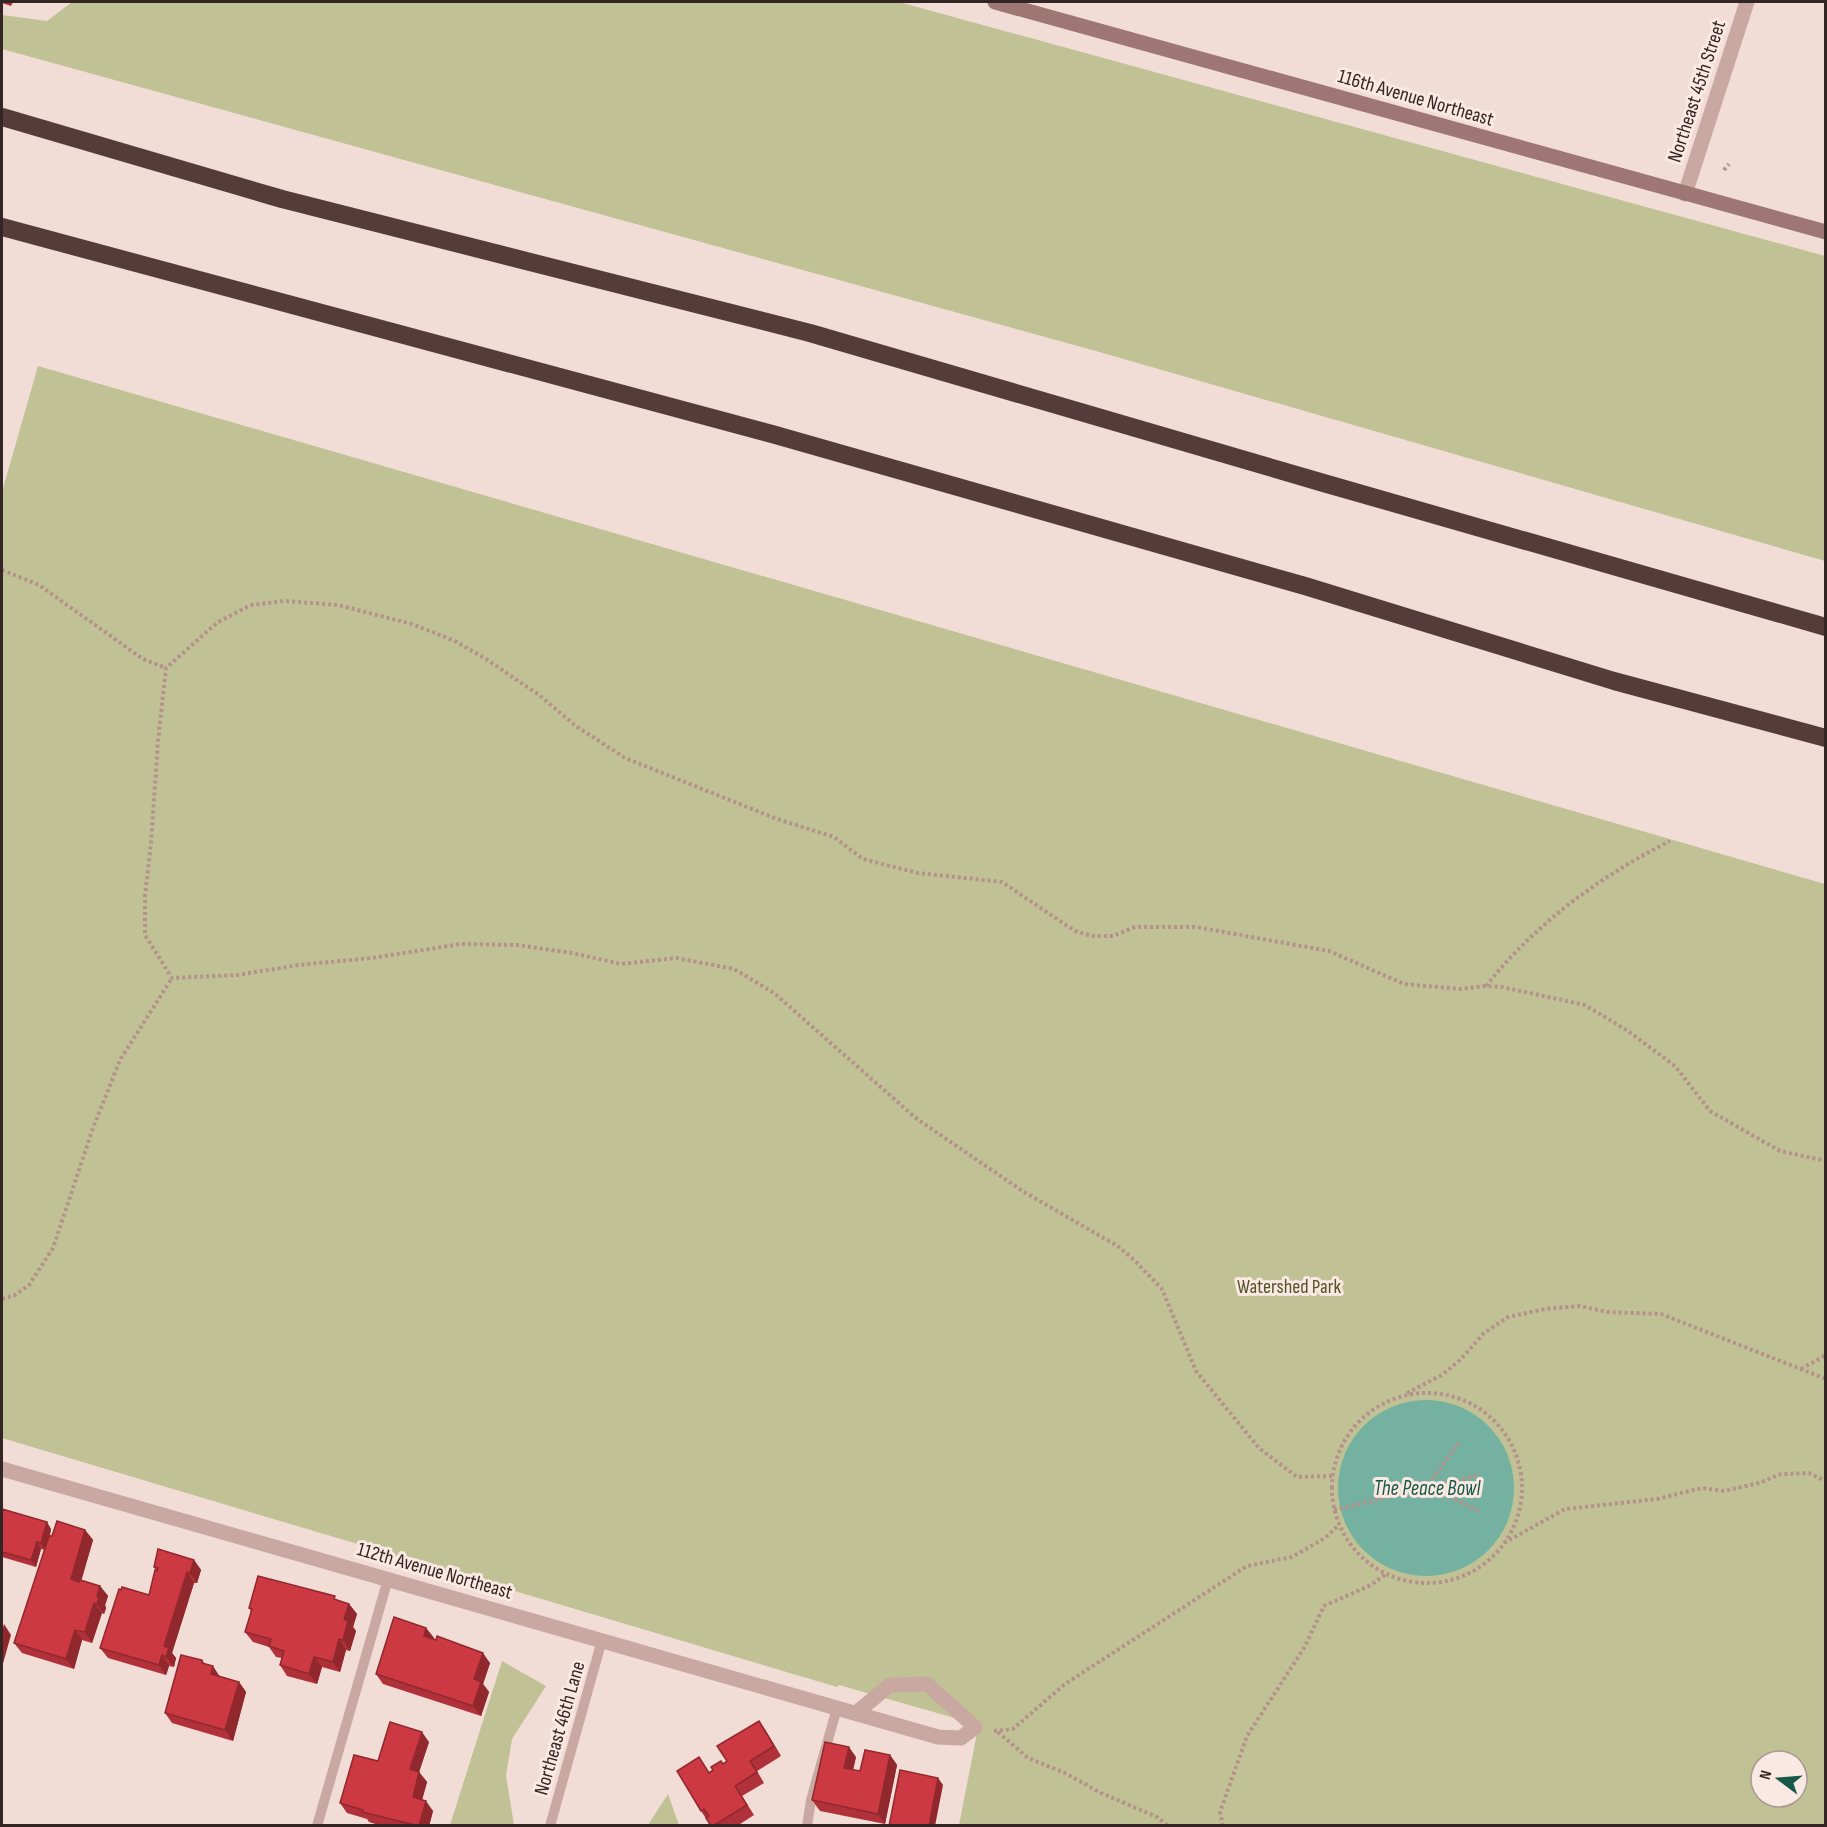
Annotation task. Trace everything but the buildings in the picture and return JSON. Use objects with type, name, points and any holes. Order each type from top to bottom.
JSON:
[{"type":"highway","points":[[2,117],[282,199],[810,333],[1826,627]]},
{"type":"highway","points":[[2,227],[772,434],[1305,586],[1614,681],[1826,738]]},
{"type":"street","name":"116th Avenue Northeast","points":[[995,2],[1826,232]]},
{"type":"street","name":"Northeast 45th Street","points":[[1685,194],[1747,2]]},
{"type":"street","name":"112th Avenue Northeast","points":[[2,1469],[938,1737],[961,1738],[975,1727]]},
{"type":"street","points":[[856,1713],[890,1685],[927,1684],[975,1727]]},
{"type":"lane","points":[[317,1826],[388,1579]]},
{"type":"lane","name":"Northeast 46th Lane","points":[[550,1826],[602,1640]]},
{"type":"lane","points":[[807,1826],[811,1800],[837,1708]]},
{"type":"path","points":[[1724,170],[1729,164]]},
{"type":"path","points":[[2,570],[39,585],[143,659],[166,668]]},
{"type":"path","points":[[172,978],[145,935],[145,896],[166,668],[218,622],[251,605],[285,601],[338,605],[412,624],[455,641],[539,695],[576,726],[625,758],[777,819],[834,837],[863,859],[918,873],[1002,882],[1075,931],[1092,936],[1113,936],[1135,927],[1196,927],[1329,951],[1404,984],[1461,989],[1485,986],[1502,987],[1585,1005],[1628,1031],[1675,1066],[1710,1111],[1780,1151],[1826,1161]]},
{"type":"path","points":[[1485,986],[1512,955],[1572,900],[1607,876],[1670,841]]},
{"type":"path","points":[[172,978],[237,975],[460,944],[517,945],[621,963],[676,958],[734,969],[782,1000],[917,1119],[1024,1191],[1116,1245],[1131,1257],[1162,1289],[1196,1371],[1259,1448],[1297,1477],[1332,1476]]},
{"type":"path","points":[[2,1299],[15,1294],[28,1284],[53,1248],[93,1128],[120,1060],[172,978]]},
{"type":"path","points":[[1404,1395],[1430,1392],[1455,1397],[1478,1408],[1498,1424],[1512,1446],[1520,1470],[1521,1496],[1515,1521],[1503,1544],[1485,1563],[1462,1576],[1437,1582],[1411,1582],[1386,1574],[1358,1554],[1339,1525],[1334,1510],[1332,1476],[1340,1448],[1356,1424],[1378,1406],[1442,1375],[1460,1361],[1484,1333],[1508,1317],[1545,1309],[1580,1306],[1607,1312],[1661,1314],[1826,1379]]},
{"type":"path","points":[[1802,1369],[1826,1355]]},
{"type":"path","points":[[1427,1486],[1459,1443]]},
{"type":"path","points":[[1503,1544],[1565,1509],[1657,1499],[1702,1488],[1724,1491],[1759,1483],[1781,1474],[1809,1473],[1826,1481]]},
{"type":"path","points":[[1334,1510],[1480,1475]]},
{"type":"path","points":[[1427,1486],[1479,1511]]},
{"type":"path","points":[[975,1727],[998,1732],[1013,1729],[1065,1684],[1247,1566],[1292,1557],[1325,1538],[1339,1525]]},
{"type":"path","points":[[1223,1826],[1220,1812],[1247,1736],[1304,1648],[1324,1606],[1371,1585],[1386,1574]]},
{"type":"path","points":[[998,1732],[1028,1758],[1157,1817],[1168,1826]]},
{"type":"green space","points":[[72,2],[899,2],[1825,256],[1825,561],[1096,351],[2,49],[2,15],[47,21]]},
{"type":"green space","name":"Watershed Park","points":[[38,366],[1825,884],[1825,1825],[959,1825],[977,1733],[972,1723],[839,1685],[837,1687],[2,1438],[2,492]]},
{"type":"green space","points":[[502,1661],[546,1686],[512,1739],[506,1775],[514,1825],[450,1825]]},
{"type":"green space","points":[[668,1794],[679,1825],[648,1825]]},
{"type":"water","name":"The Peace Bowl","points":[[1426,1400],[1443,1401],[1460,1406],[1488,1426],[1508,1454],[1513,1471],[1513,1505],[1508,1522],[1488,1550],[1460,1570],[1443,1575],[1426,1576],[1409,1575],[1392,1570],[1364,1550],[1344,1522],[1339,1505],[1338,1488],[1339,1471],[1344,1454],[1364,1426],[1392,1406],[1409,1401]]}]
